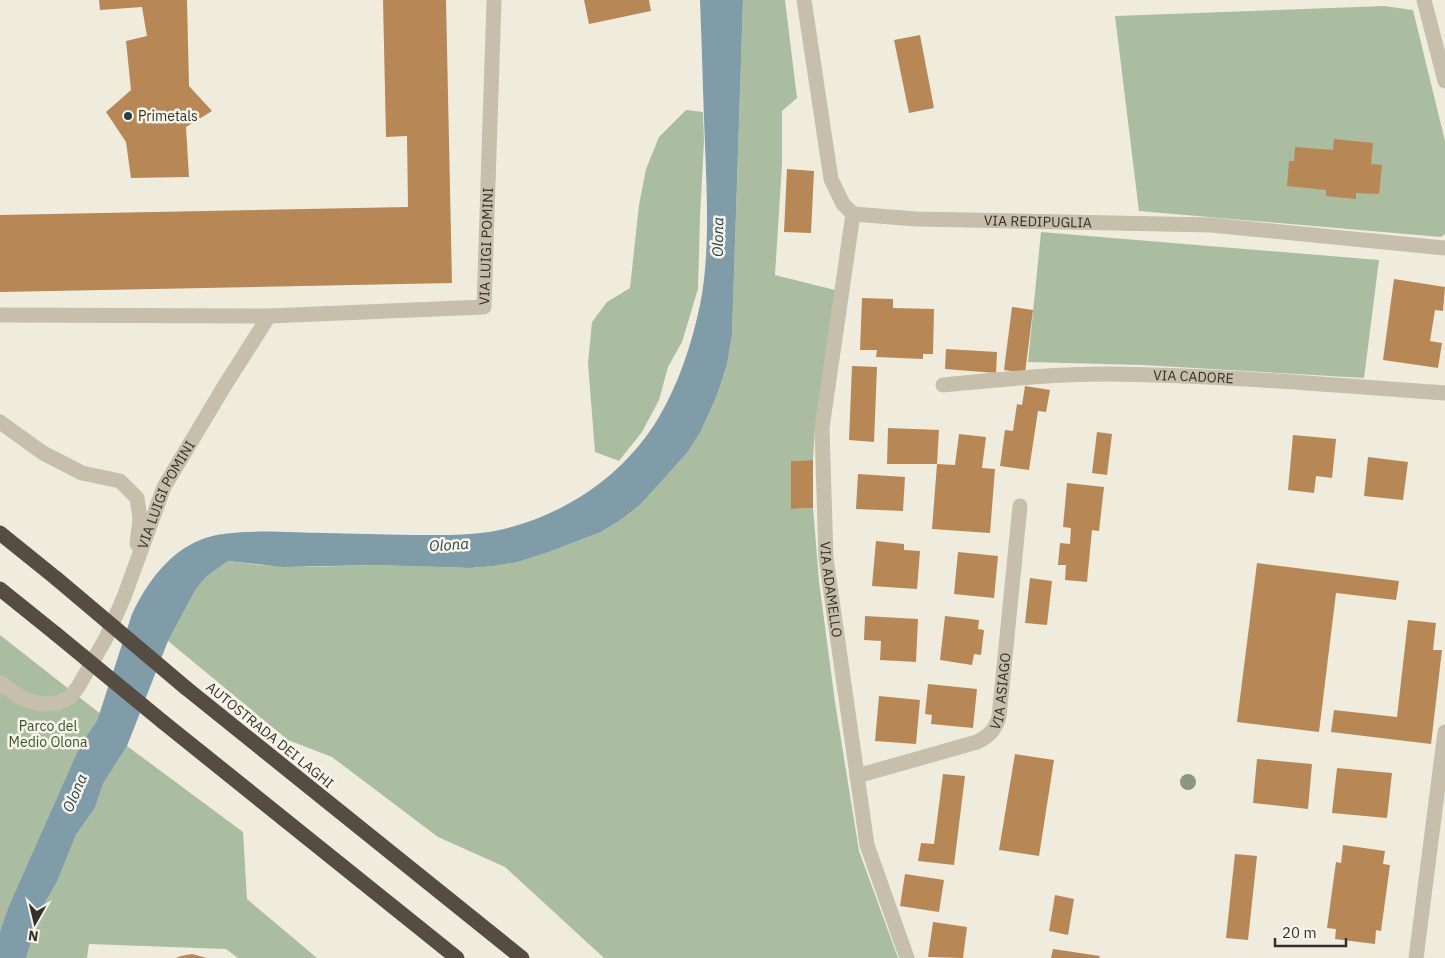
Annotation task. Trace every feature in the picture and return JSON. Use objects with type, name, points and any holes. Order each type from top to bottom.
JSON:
[{"type":"highway","name":"AUTOSTRADA DEI LAGHI","points":[[0,533],[186,688],[522,958]]},
{"type":"highway","points":[[0,589],[457,958]]},
{"type":"street","name":"VIA LUIGI POMINI","points":[[0,315],[269,316],[484,307],[494,0]]},
{"type":"street","points":[[804,0],[831,179],[843,204],[853,214]]},
{"type":"street","points":[[1424,0],[1445,82]]},
{"type":"street","name":"VIA REDIPUGLIA","points":[[853,214],[916,219],[1212,225],[1445,248]]},
{"type":"street","name":"VIA ADAMELLO","points":[[853,214],[822,428],[826,558],[868,844],[907,958]]},
{"type":"street","name":"VIA LUIGI POMINI","points":[[0,683],[23,699],[41,704],[58,703],[70,697],[87,673],[106,638],[134,574],[164,487],[269,316]]},
{"type":"street","name":"VIA CADORE","points":[[943,385],[1105,374],[1275,381],[1445,393]]},
{"type":"street","name":"VIA LUIGI POMINI","points":[[0,422],[43,453],[82,473],[120,481],[137,498],[140,518],[134,574]]},
{"type":"street","name":"VIA ASIAGO","points":[[857,776],[977,742],[987,737],[995,728],[999,716],[1020,506]]},
{"type":"street","points":[[1416,958],[1445,732]]},
{"type":"green space","points":[[743,0],[785,0],[797,98],[782,111],[782,165],[775,275],[835,290],[815,428],[813,460],[791,461],[792,509],[813,508],[819,581],[835,702],[859,851],[898,958],[604,958],[505,867],[438,837],[332,757],[288,740],[168,641],[196,589],[206,577],[228,561],[261,565],[310,567],[376,565],[471,568],[518,562],[601,532],[622,519],[641,504],[687,453],[700,433],[716,398],[727,365],[732,335]]},
{"type":"green space","points":[[1384,6],[1413,10],[1445,141],[1445,234],[1441,237],[1139,211],[1115,16]]},
{"type":"green space","points":[[686,110],[703,112],[704,141],[698,289],[682,342],[668,367],[659,400],[642,432],[619,461],[595,452],[588,363],[592,322],[607,302],[630,288],[639,205],[646,169],[659,137]]},
{"type":"green space","points":[[1041,232],[1379,260],[1364,378],[1142,365],[1028,362]]},
{"type":"green space","name":"Parco del Medio Olona","points":[[0,635],[102,715],[5,958],[0,958]]},
{"type":"green space","points":[[127,746],[243,832],[247,899],[317,958],[238,958],[226,949],[89,944],[87,958],[26,958],[43,906],[57,882],[76,835],[95,808],[103,784]]},
{"type":"water","name":"Olona","points":[[700,0],[743,0],[732,335],[727,365],[716,398],[700,433],[687,453],[641,504],[622,519],[601,532],[518,562],[471,568],[376,565],[283,567],[228,561],[206,577],[196,589],[168,641],[127,746],[103,784],[95,808],[76,835],[57,882],[43,906],[26,958],[0,958],[0,932],[9,906],[81,744],[97,721],[132,614],[144,591],[168,561],[188,546],[200,540],[227,533],[450,535],[489,532],[515,526],[540,518],[586,493],[608,477],[644,439],[659,417],[679,377],[693,334],[703,286],[707,246],[707,205]]},
{"type":"building","points":[[99,0],[187,0],[189,86],[212,111],[186,127],[189,177],[131,178],[126,142],[106,112],[131,90],[126,41],[147,36],[142,7],[100,10]]},
{"type":"building","points":[[383,0],[446,0],[452,283],[0,292],[0,215],[408,207],[407,136],[386,137]]},
{"type":"building","points":[[584,0],[649,0],[651,11],[589,24]]},
{"type":"building","points":[[920,35],[934,108],[909,113],[894,40]]},
{"type":"building","points":[[1334,139],[1373,143],[1371,164],[1382,165],[1379,194],[1356,193],[1356,199],[1326,196],[1326,190],[1287,186],[1289,161],[1294,161],[1295,147],[1333,150]]},
{"type":"building","points":[[787,169],[814,171],[811,233],[784,232]]},
{"type":"building","points":[[1394,279],[1445,287],[1443,311],[1435,310],[1430,341],[1442,343],[1438,368],[1383,360]]},
{"type":"building","points":[[862,298],[893,299],[893,308],[934,309],[933,354],[923,354],[923,359],[876,357],[877,350],[860,350]]},
{"type":"building","points":[[1012,307],[1033,310],[1025,373],[1004,370]]},
{"type":"building","points":[[946,349],[997,352],[996,373],[945,369]]},
{"type":"building","points":[[852,366],[877,367],[874,442],[849,440]]},
{"type":"building","points":[[1025,386],[1050,390],[1046,412],[1038,411],[1029,470],[1000,466],[1005,430],[1013,431],[1017,404],[1022,405]]},
{"type":"building","points":[[888,428],[939,430],[937,464],[887,464]]},
{"type":"building","points":[[1097,432],[1112,434],[1107,475],[1092,473]]},
{"type":"building","points":[[959,434],[986,437],[982,468],[995,469],[990,533],[932,529],[937,464],[955,465]]},
{"type":"building","points":[[1293,435],[1336,439],[1332,478],[1316,476],[1314,493],[1288,490]]},
{"type":"building","points":[[1368,457],[1408,462],[1403,500],[1364,496]]},
{"type":"building","points":[[813,460],[813,508],[791,509],[791,461]]},
{"type":"building","points":[[858,474],[905,477],[903,511],[856,509]]},
{"type":"building","points":[[1067,483],[1104,487],[1099,531],[1092,530],[1087,582],[1065,580],[1066,565],[1058,565],[1060,543],[1070,544],[1071,528],[1063,527]]},
{"type":"building","points":[[876,541],[904,544],[904,550],[920,551],[917,589],[872,586]]},
{"type":"building","points":[[958,552],[998,556],[994,598],[954,594]]},
{"type":"building","points":[[1257,563],[1399,581],[1396,600],[1336,593],[1319,732],[1237,722]]},
{"type":"building","points":[[1030,578],[1052,581],[1047,625],[1025,623]]},
{"type":"building","points":[[865,616],[918,619],[916,662],[880,660],[881,641],[864,640]]},
{"type":"building","points":[[945,616],[979,620],[978,629],[984,630],[981,655],[974,654],[972,665],[940,660]]},
{"type":"building","points":[[1408,620],[1436,623],[1433,650],[1442,650],[1431,744],[1331,732],[1334,710],[1397,717]]},
{"type":"building","points":[[928,684],[977,689],[973,728],[931,724],[932,715],[925,714]]},
{"type":"building","points":[[879,696],[920,700],[916,744],[875,741]]},
{"type":"building","points":[[1015,754],[1054,760],[1039,856],[999,850]]},
{"type":"building","points":[[1257,759],[1312,764],[1308,809],[1253,803]]},
{"type":"building","points":[[1337,768],[1392,773],[1387,818],[1332,813]]},
{"type":"building","points":[[943,774],[965,776],[954,865],[918,861],[921,843],[934,844]]},
{"type":"building","points":[[1343,845],[1385,851],[1383,864],[1390,865],[1381,931],[1376,930],[1375,944],[1335,939],[1336,929],[1327,928],[1336,862],[1341,863]]},
{"type":"building","points":[[1235,854],[1257,856],[1248,940],[1226,938]]},
{"type":"building","points":[[905,874],[944,880],[939,912],[900,906]]},
{"type":"building","points":[[1055,895],[1074,899],[1068,935],[1049,931]]},
{"type":"building","points":[[933,922],[967,927],[963,958],[928,957]]},
{"type":"building","points":[[1053,949],[1100,956],[1099,958],[1051,958]]},
{"type":"building","points":[[192,954],[207,958],[176,958],[181,956]]},
{"type":"place","name":"Primetals","points":[[128,116]]}]
